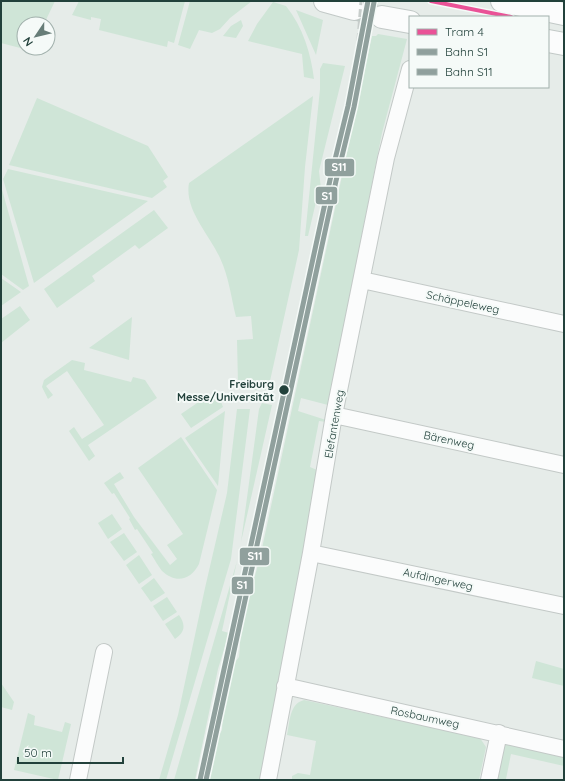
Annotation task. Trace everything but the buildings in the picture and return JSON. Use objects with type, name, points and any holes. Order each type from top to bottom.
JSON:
[{"type":"main road","points":[[325,1],[354,9]]},
{"type":"main road","points":[[502,1],[564,14]]},
{"type":"main road","points":[[382,17],[409,22]]},
{"type":"main road","points":[[549,41],[564,44]]},
{"type":"street","name":"Elefantenweg","points":[[268,780],[311,553],[334,415],[386,158],[409,73]]},
{"type":"street","name":"Schäppeleweg","points":[[362,280],[564,324]]},
{"type":"street","name":"Bärenweg","points":[[334,415],[564,465]]},
{"type":"street","name":"Aufdingerweg","points":[[311,553],[564,606]]},
{"type":"street","points":[[78,780],[104,652]]},
{"type":"street","name":"Rosbaumweg","points":[[285,686],[499,733],[564,749]]},
{"type":"street","points":[[489,780],[499,733]]},
{"type":"green space","points":[[1,1],[55,1],[48,16],[16,16],[16,47],[1,43]]},
{"type":"green space","points":[[79,1],[185,1],[174,43],[168,41],[167,47],[99,30],[101,19],[91,17],[91,20],[72,15]]},
{"type":"green space","points":[[190,1],[252,1],[230,18],[220,29],[212,33],[199,30],[190,49],[178,45]]},
{"type":"green space","points":[[273,2],[286,6],[302,32],[311,60],[314,79],[304,77],[302,54],[248,41],[257,24]]},
{"type":"green space","points":[[296,10],[323,20],[316,55]]},
{"type":"green space","points":[[241,20],[243,26],[236,38],[223,36],[231,26]]},
{"type":"green space","points":[[378,34],[407,39],[382,133],[328,405],[301,398],[298,411],[326,420],[326,422],[319,421],[310,467],[317,470],[264,780],[209,780],[216,740],[222,730],[223,709],[232,666],[239,657],[239,636],[261,553],[372,36],[376,36]]},
{"type":"green space","points":[[323,63],[345,66],[319,171],[321,189],[319,189],[308,236],[305,236],[320,89],[320,69]]},
{"type":"green space","points":[[313,96],[305,167],[299,250],[268,390],[253,390],[244,388],[238,384],[237,340],[253,339],[251,316],[236,317],[228,280],[223,265],[216,249],[199,222],[190,203],[188,193],[189,183]]},
{"type":"green space","points":[[37,98],[148,146],[168,177],[163,181],[167,187],[152,198],[9,165]]},
{"type":"green space","points":[[8,169],[148,201],[34,283],[3,179]]},
{"type":"green space","points":[[1,186],[29,286],[23,290],[1,274]]},
{"type":"green space","points":[[154,210],[168,228],[139,249],[135,245],[92,276],[95,281],[57,308],[44,289]]},
{"type":"green space","points":[[1,278],[21,292],[1,306]]},
{"type":"green space","points":[[20,306],[30,320],[1,343],[1,319]]},
{"type":"green space","points":[[132,317],[129,360],[89,348]]},
{"type":"green space","points":[[72,360],[85,363],[84,370],[131,382],[133,377],[145,380],[157,398],[88,445],[95,456],[89,461],[69,431],[74,427],[82,439],[104,425],[67,371],[46,386],[53,395],[48,399],[42,387],[44,380]]},
{"type":"green space","points":[[209,395],[220,399],[223,407],[191,428],[181,414]]},
{"type":"green space","points":[[262,403],[272,405],[241,542],[259,409]]},
{"type":"green space","points":[[237,409],[250,409],[231,559],[166,780],[159,780],[178,715],[227,493]]},
{"type":"green space","points":[[225,411],[218,486],[185,438]]},
{"type":"green space","points":[[181,437],[217,490],[199,564],[192,574],[178,579],[167,575],[162,571],[151,554],[153,553],[137,529],[135,530],[129,519],[130,518],[114,493],[112,494],[104,483],[120,472],[124,478],[114,484],[134,517],[170,565],[177,559],[167,545],[183,534],[138,468]]},
{"type":"green space","points":[[112,514],[122,529],[108,539],[98,523]]},
{"type":"green space","points":[[124,533],[137,552],[124,561],[110,542]]},
{"type":"green space","points":[[139,555],[152,575],[139,584],[126,565]]},
{"type":"green space","points":[[237,561],[222,631],[229,633],[218,669],[195,780],[174,780]]},
{"type":"green space","points":[[154,578],[165,593],[151,602],[141,588]]},
{"type":"green space","points":[[167,597],[177,612],[163,621],[153,606]]},
{"type":"green space","points":[[179,615],[183,622],[183,631],[175,639],[165,624]]},
{"type":"green space","points":[[536,661],[564,669],[564,686],[532,678]]},
{"type":"green space","points":[[1,683],[14,702],[12,710],[1,707]]},
{"type":"green space","points":[[304,700],[480,738],[486,747],[479,780],[292,780],[292,776],[298,773],[310,775],[316,741],[287,735],[293,709],[295,705]]},
{"type":"green space","points":[[28,713],[35,716],[34,725],[62,732],[65,722],[71,724],[58,780],[14,770]]},
{"type":"green space","points":[[503,743],[564,757],[564,766],[511,754],[506,779],[509,780],[495,780]]},
{"type":"tunnel","points":[[354,9],[382,17]]},
{"type":"railway","points":[[357,53],[361,1]]},
{"type":"tram line","name":"4","points":[[431,1],[506,16]]},
{"type":"rail line","name":"S1","points":[[200,780],[330,180],[348,106],[368,1]]},
{"type":"rail line","name":"S11","points":[[206,780],[336,181],[354,107],[374,2]]},
{"type":"place","name":"Freiburg Messe/Universität","points":[[284,390]]}]
